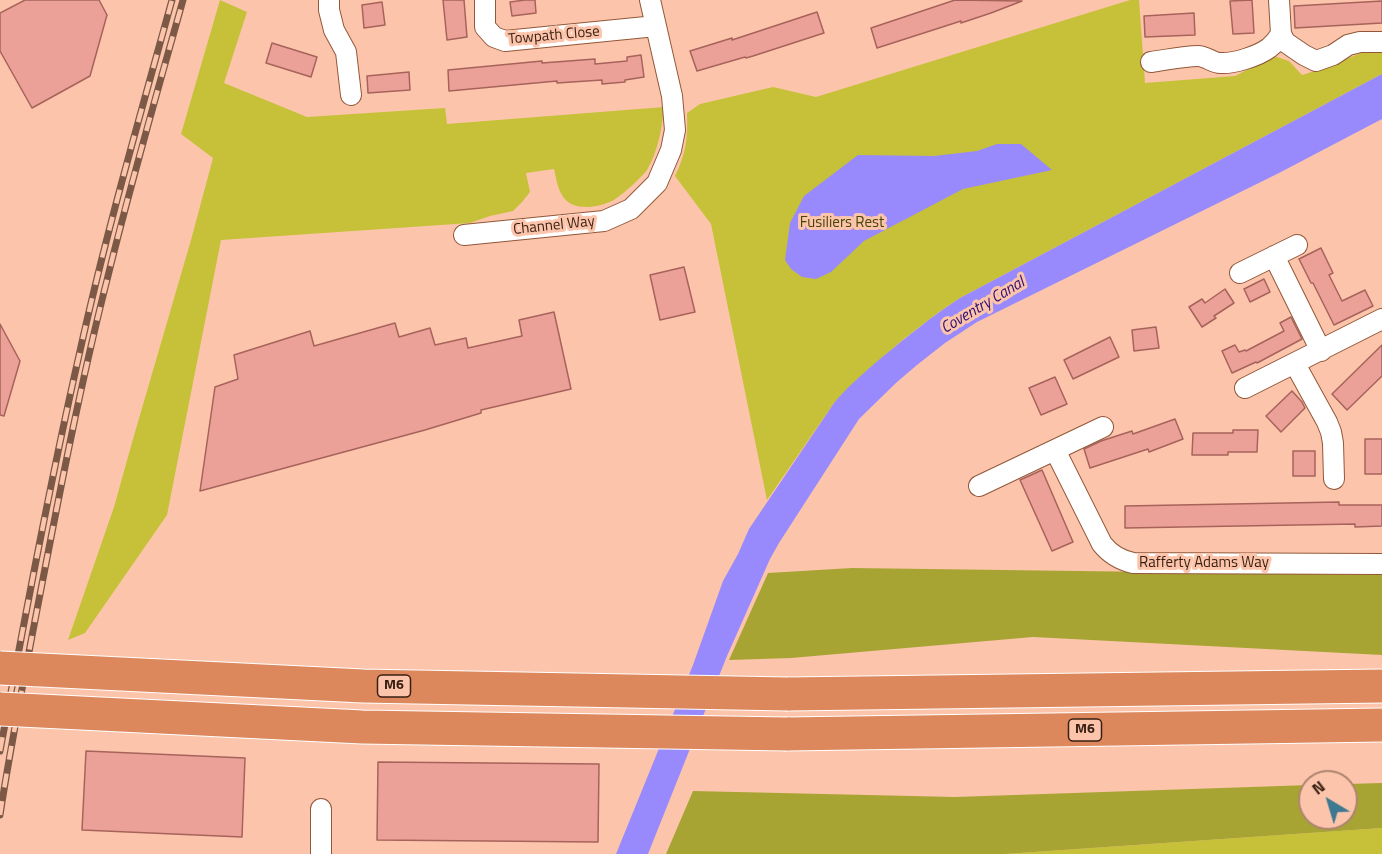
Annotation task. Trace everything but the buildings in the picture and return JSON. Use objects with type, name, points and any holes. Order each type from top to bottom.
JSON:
[{"type":"highway","name":"M6","points":[[0,668],[363,686],[788,694],[1382,686]]},
{"type":"highway","name":"M6","points":[[0,709],[362,727],[787,734],[1382,725]]},
{"type":"street","points":[[329,0],[334,30],[345,52],[351,95]]},
{"type":"street","name":"Towpath Close","points":[[485,0],[485,27],[494,37],[505,41],[656,26]]},
{"type":"street","name":"Channel Way","points":[[464,235],[604,221],[631,208],[657,183],[671,150],[675,130],[672,96],[650,0]]},
{"type":"street","points":[[1279,0],[1281,33],[1285,42],[1316,61],[1333,56],[1348,45],[1360,42],[1382,42]]},
{"type":"street","points":[[1151,62],[1198,56],[1208,58],[1218,64],[1233,62],[1255,56],[1270,48],[1281,33]]},
{"type":"street","points":[[1240,273],[1297,245]]},
{"type":"street","points":[[1274,256],[1321,351]]},
{"type":"street","points":[[1245,388],[1382,319]]},
{"type":"street","points":[[1295,364],[1331,432],[1334,479]]},
{"type":"street","points":[[979,486],[1103,427]]},
{"type":"street","name":"Rafferty Adams Way","points":[[1055,450],[1102,544],[1108,552],[1123,561],[1145,564],[1382,564]]},
{"type":"street","points":[[321,809],[321,854]]},
{"type":"green space","points":[[220,0],[247,12],[224,83],[307,117],[445,108],[447,124],[664,107],[659,140],[647,170],[631,187],[615,199],[592,207],[578,206],[566,200],[559,189],[554,169],[526,173],[530,192],[513,211],[470,223],[221,240],[167,515],[85,633],[68,640],[114,507],[213,158],[181,134]]},
{"type":"green space","name":"Fusiliers Rest","points":[[1130,0],[1139,0],[1145,83],[1235,76],[1274,56],[1289,61],[1302,75],[1361,53],[1382,49],[1382,74],[960,298],[939,312],[869,369],[834,403],[767,500],[711,224],[675,176],[686,145],[687,113],[700,104],[773,87],[816,97]]},
{"type":"green space","points":[[1382,828],[1382,854],[1005,854],[1358,830]]},
{"type":"shaded area","points":[[852,568],[1382,575],[1382,655],[1033,637],[791,658],[729,660],[768,573]]},
{"type":"shaded area","points":[[1382,783],[1382,828],[1358,830],[1358,784]]},
{"type":"shaded area","points":[[1298,785],[1298,830],[1353,830],[1005,854],[666,854],[693,791],[955,797]]},
{"type":"water","name":"Coventry Canal","points":[[1382,74],[1382,119],[1279,173],[977,322],[917,365],[859,419],[770,559],[727,656],[648,854],[616,854],[693,665],[723,581],[749,529],[834,403],[845,391],[900,342],[960,298]]},
{"type":"water","points":[[997,144],[1021,144],[1052,170],[963,189],[864,241],[831,272],[816,279],[802,277],[791,269],[785,260],[790,223],[804,196],[858,155],[934,156],[977,151]]},
{"type":"railway","points":[[0,751],[48,500],[90,307],[172,0]]},
{"type":"railway","points":[[0,815],[32,636],[96,324],[183,0]]}]
